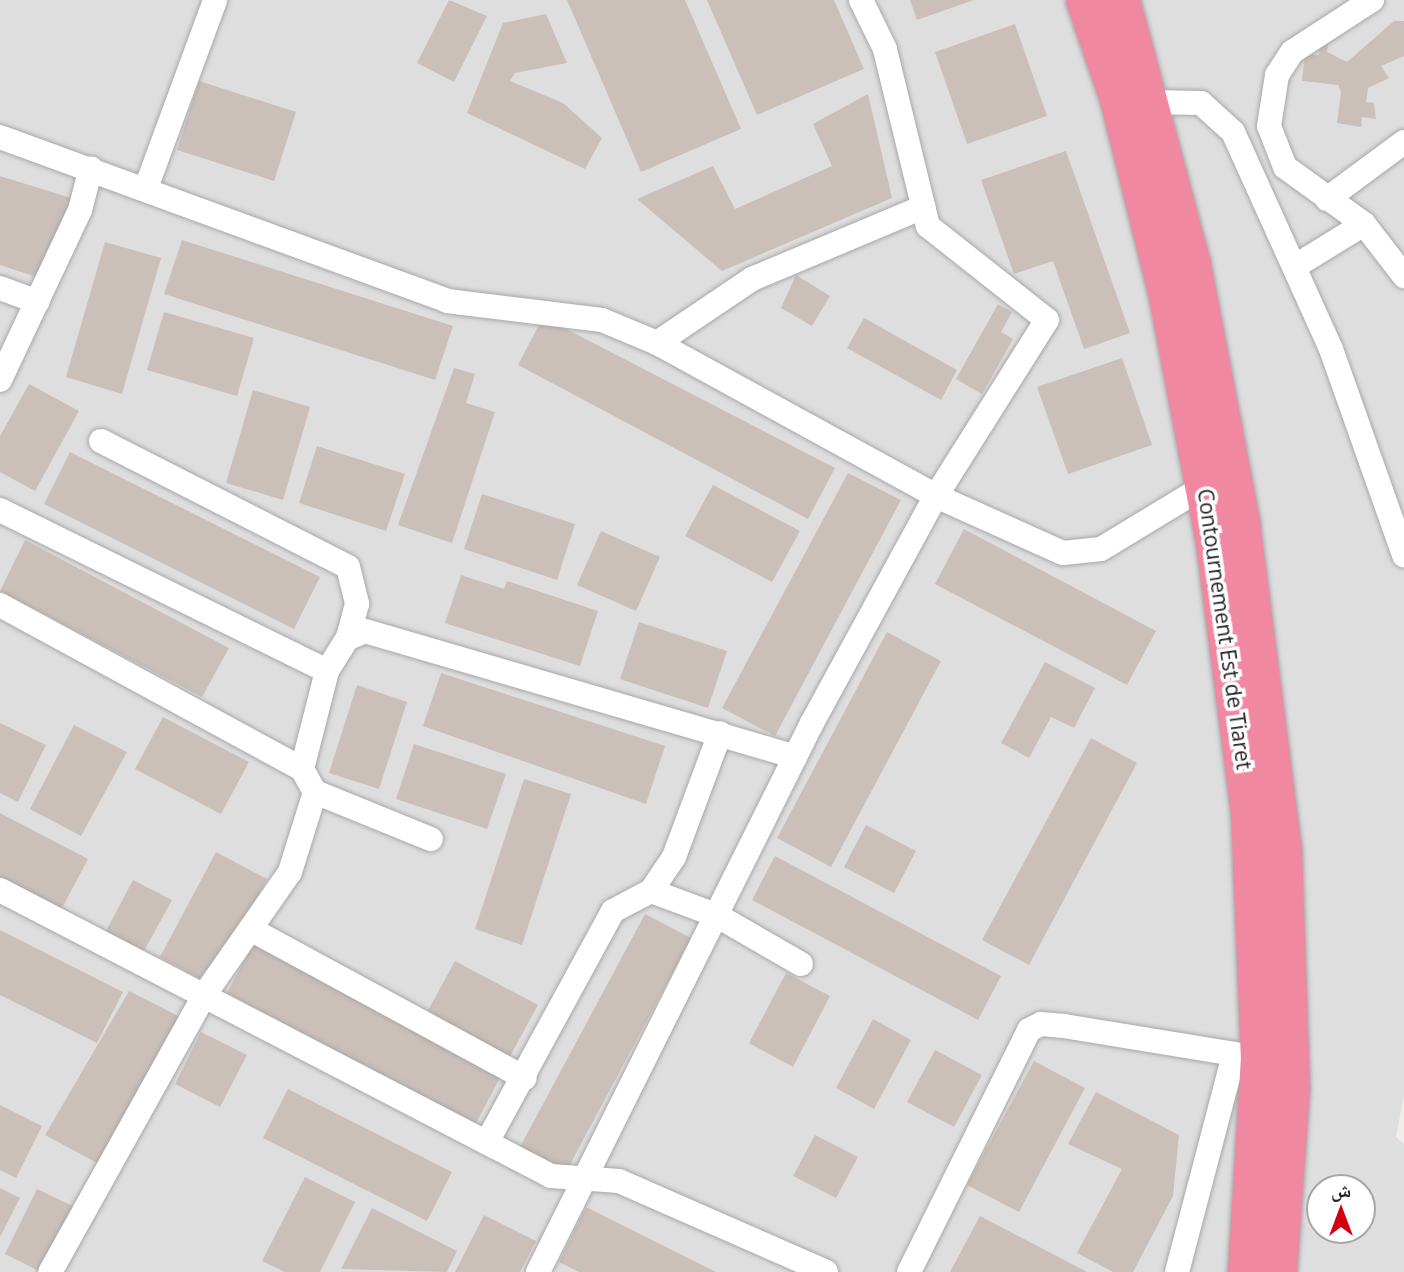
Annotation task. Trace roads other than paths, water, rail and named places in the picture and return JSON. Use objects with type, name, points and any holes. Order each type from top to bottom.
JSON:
[{"type":"highway","name":"Contournement Est de Tiaret","points":[[1086,0],[1143,193],[1205,486],[1250,812],[1247,1272]]},
{"type":"highway","name":"Contournement Est de Tiaret","points":[[1121,0],[1192,265],[1241,523],[1283,849],[1291,1087],[1278,1272]]},
{"type":"street","points":[[146,188],[215,0]]},
{"type":"street","points":[[538,1272],[582,1178],[795,757],[936,496],[1047,320],[928,226],[885,50],[861,0]]},
{"type":"street","points":[[1372,0],[1292,52],[1270,101],[1273,149],[1285,167],[1364,224],[1404,276]]},
{"type":"street","points":[[1150,102],[1184,100],[1218,113],[1331,349],[1404,555]]},
{"type":"street","points":[[0,137],[146,188],[447,301],[602,320],[657,343],[936,496],[1063,553],[1101,549],[1205,486]]},
{"type":"street","points":[[1326,199],[1404,142]]},
{"type":"street","points":[[0,380],[80,210],[91,168]]},
{"type":"street","points":[[657,343],[752,279],[923,207]]},
{"type":"street","points":[[1294,267],[1364,224]]},
{"type":"street","points":[[0,288],[38,302]]},
{"type":"street","points":[[101,441],[348,567],[357,604],[348,638],[327,671],[302,769]]},
{"type":"street","points":[[0,510],[327,671]]},
{"type":"street","points":[[0,605],[302,769],[315,792],[432,839]]},
{"type":"street","points":[[348,638],[365,631],[795,757]]},
{"type":"street","points":[[488,1142],[613,911],[651,891],[674,857],[720,733]]},
{"type":"street","points":[[50,1272],[205,995],[254,930],[290,872],[315,792]]},
{"type":"street","points":[[0,890],[551,1176],[582,1178],[654,1194],[826,1272]]},
{"type":"street","points":[[651,891],[716,915],[801,964]]},
{"type":"street","points":[[254,930],[525,1077]]},
{"type":"street","points":[[909,1272],[1029,1030],[1041,1024],[1247,1056],[1177,1272]]}]
